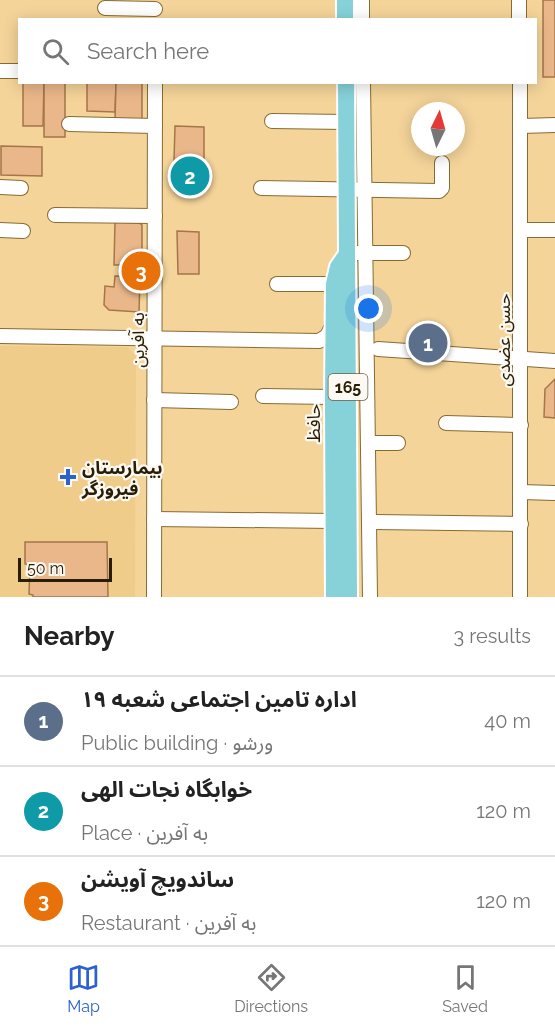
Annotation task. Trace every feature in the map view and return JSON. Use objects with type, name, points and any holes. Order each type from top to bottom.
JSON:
[{"type":"main road","points":[[345,0],[345,18]]},
{"type":"main road","name":"حافظ","points":[[334,597],[341,520],[348,253],[346,84]]},
{"type":"main road","name":"حافظ","points":[[341,520],[333,398],[334,284],[338,267],[348,253]]},
{"type":"main road","name":"165","points":[[341,520],[349,597]]},
{"type":"street","points":[[362,0],[362,18]]},
{"type":"street","points":[[519,0],[519,18]]},
{"type":"street","points":[[105,8],[155,10]]},
{"type":"street","points":[[0,71],[18,71]]},
{"type":"street","name":"به آفرین","points":[[154,597],[155,84]]},
{"type":"street","points":[[363,84],[370,597]]},
{"type":"street","name":"حسن عضدی","points":[[520,84],[522,492],[520,597]]},
{"type":"street","points":[[272,121],[346,122]]},
{"type":"street","points":[[69,124],[155,126]]},
{"type":"street","points":[[521,126],[555,126]]},
{"type":"street","points":[[261,188],[441,190],[442,163]]},
{"type":"street","points":[[0,187],[21,188]]},
{"type":"street","points":[[55,215],[155,216]]},
{"type":"street","points":[[0,230],[23,231]]},
{"type":"street","points":[[520,230],[555,230]]},
{"type":"street","points":[[348,253],[403,253]]},
{"type":"street","points":[[277,284],[334,284]]},
{"type":"street","points":[[0,336],[319,341],[327,336],[334,322]]},
{"type":"street","points":[[378,350],[555,361]]},
{"type":"street","points":[[263,396],[333,398]]},
{"type":"street","points":[[154,400],[231,402]]},
{"type":"street","points":[[446,423],[521,424]]},
{"type":"street","points":[[368,443],[398,443]]},
{"type":"street","points":[[522,492],[555,493]]},
{"type":"street","points":[[154,519],[341,520]]},
{"type":"street","points":[[374,522],[521,524]]},
{"type":"shaded area","name":"بیمارستان فیروزگر","points":[[0,346],[128,347],[136,357],[135,597],[0,597]]},
{"type":"building","points":[[543,0],[555,0],[555,77],[543,77]]},
{"type":"building","points":[[23,84],[44,84],[43,126],[23,126]]},
{"type":"building","points":[[44,84],[65,84],[65,137],[44,137]]},
{"type":"building","points":[[87,84],[116,84],[115,112],[87,111]]},
{"type":"building","points":[[116,84],[142,84],[142,123],[115,122]]},
{"type":"building","points":[[175,126],[204,127],[204,161],[174,161]]},
{"type":"building","points":[[1,146],[42,147],[42,176],[1,175]]},
{"type":"building","points":[[175,161],[204,161],[204,192],[175,192]]},
{"type":"building","points":[[115,222],[142,225],[142,265],[114,265]]},
{"type":"building","points":[[177,231],[199,232],[199,274],[178,274]]},
{"type":"building","points":[[115,276],[140,277],[139,312],[109,310],[104,305],[105,286],[114,287]]},
{"type":"building","points":[[555,379],[555,418],[544,417],[545,389]]},
{"type":"building","points":[[25,542],[107,542],[108,597],[33,597],[29,594],[30,565],[25,564]]},
{"type":"place","name":"خوابگاه نجات الهی","points":[[190,176]]},
{"type":"place","name":"ساندویچ آویشن","points":[[141,271]]},
{"type":"place","name":"اداره تامین اجتماعی شعبه ۱۹","points":[[428,343]]},
{"type":"place","name":"بیمارستان فیروزگر","points":[[68,477]]}]
